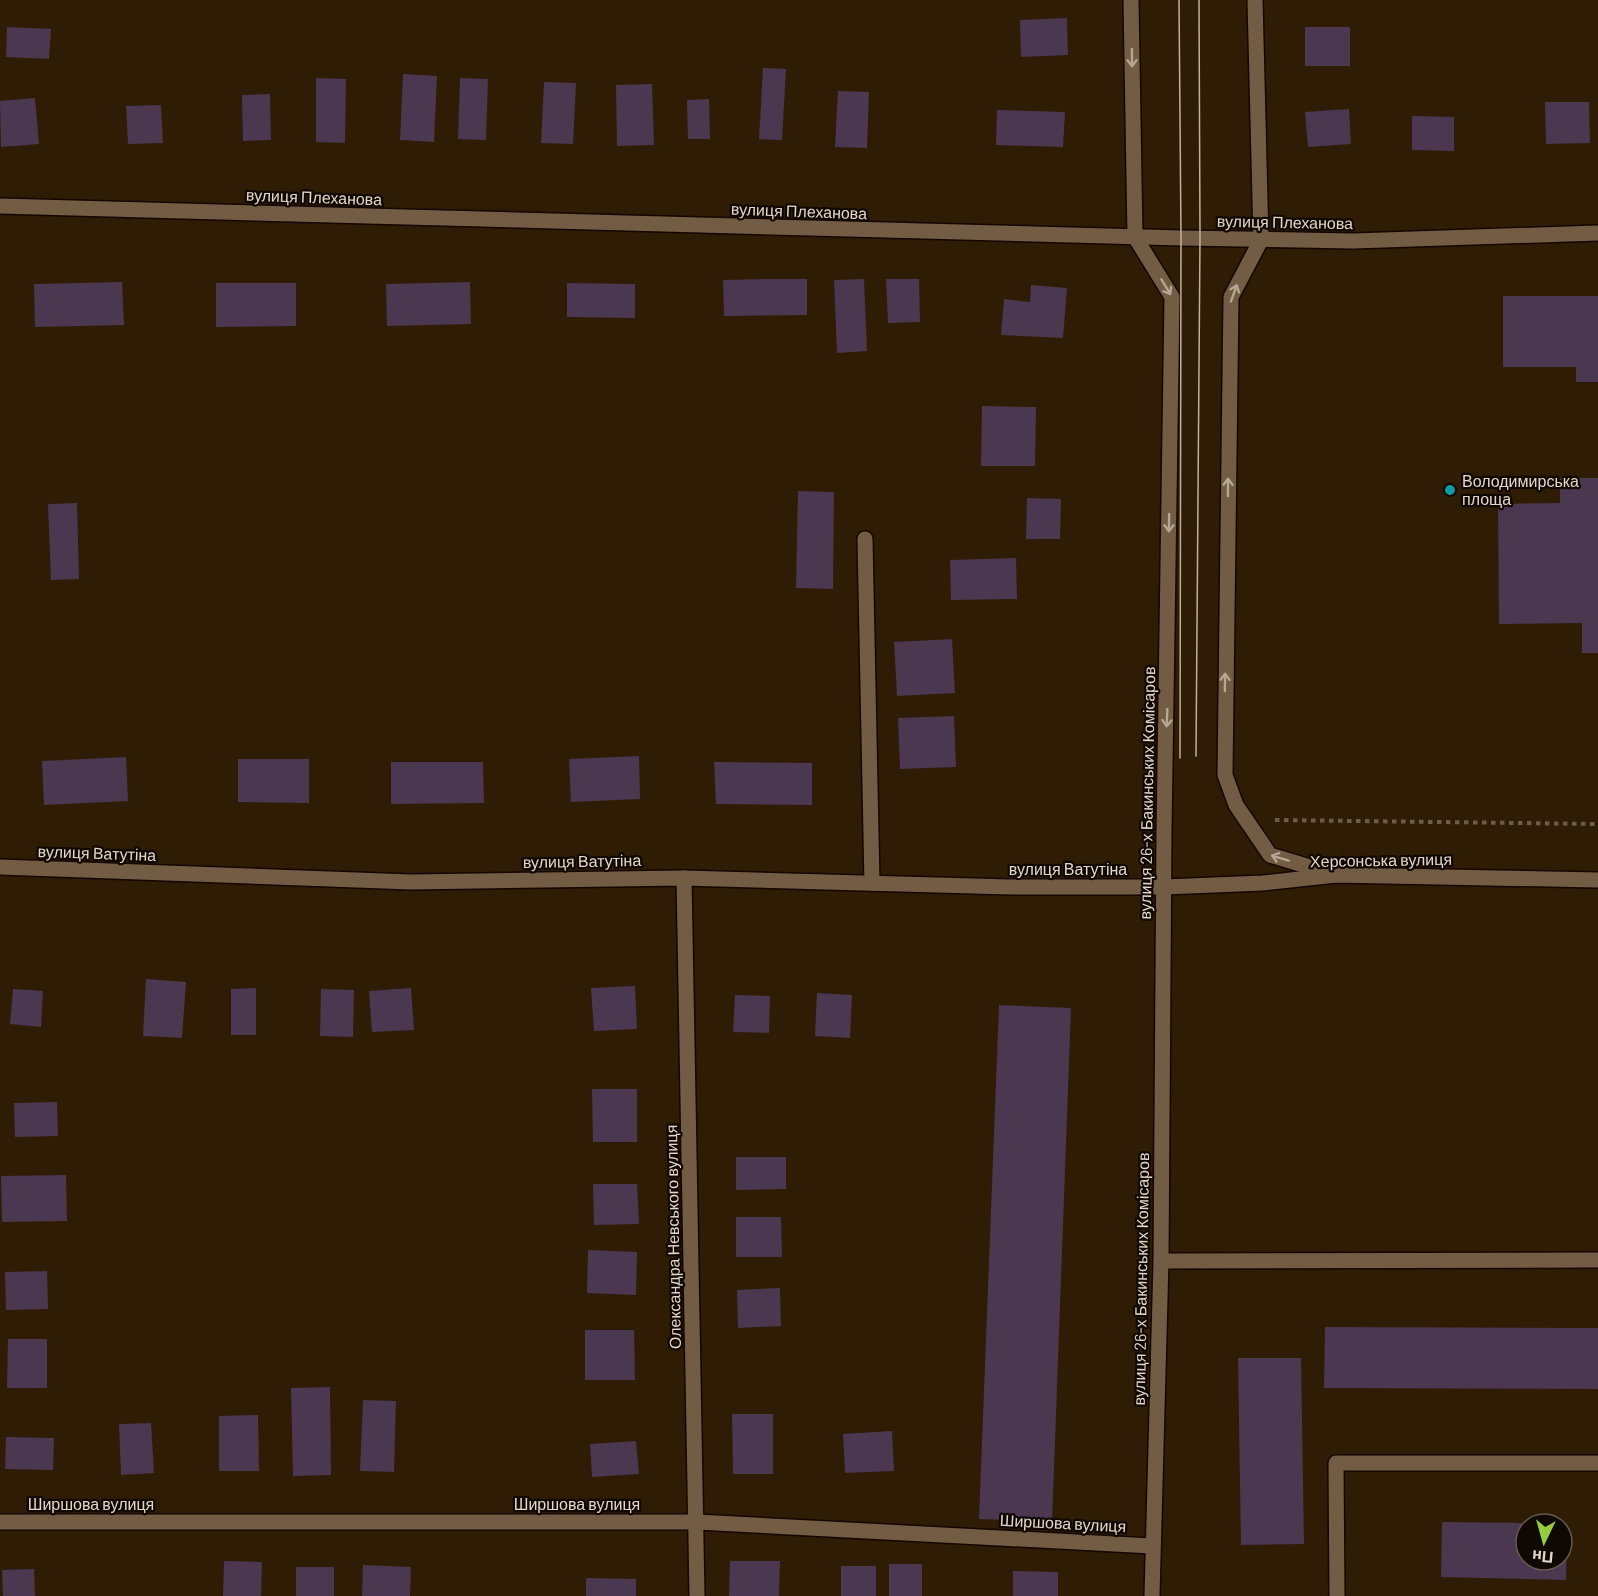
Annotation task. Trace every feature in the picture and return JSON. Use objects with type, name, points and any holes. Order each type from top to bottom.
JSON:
[{"type":"street","name":"вулиця 26-х Бакинських Комісаров","points":[[1131,0],[1136,237],[1172,297],[1161,1261],[1152,1596]]},
{"type":"street","points":[[1255,0],[1261,240],[1231,297],[1225,775],[1236,805],[1270,855],[1335,875]]},
{"type":"street","name":"вулиця Плеханова","points":[[0,206],[1261,240],[1353,241],[1598,233]]},
{"type":"street","points":[[865,539],[872,883]]},
{"type":"street","name":"вулиця Ватутіна","points":[[0,867],[411,882],[684,878],[1010,887],[1164,887]]},
{"type":"street","name":"Херсонська вулиця","points":[[1164,887],[1263,883],[1335,875],[1598,880]]},
{"type":"street","name":"Олександра Невського вулиця","points":[[684,878],[697,1596]]},
{"type":"street","points":[[1161,1261],[1598,1260]]},
{"type":"street","points":[[1337,1596],[1336,1463],[1598,1463]]},
{"type":"street","name":"Ширшова вулиця","points":[[0,1522],[697,1522],[1152,1546]]},
{"type":"path","points":[[1246,820],[1598,824]]},
{"type":"building","points":[[1067,18],[1068,55],[1021,57],[1020,20]]},
{"type":"building","points":[[7,27],[51,29],[49,59],[6,57]]},
{"type":"building","points":[[1305,27],[1350,27],[1350,66],[1305,66]]},
{"type":"building","points":[[763,68],[786,69],[782,140],[759,139]]},
{"type":"building","points":[[403,74],[437,76],[434,142],[400,140]]},
{"type":"building","points":[[316,78],[346,79],[345,143],[316,142]]},
{"type":"building","points":[[460,78],[488,79],[486,140],[458,139]]},
{"type":"building","points":[[544,82],[576,83],[573,144],[541,143]]},
{"type":"building","points":[[652,84],[654,145],[617,146],[616,85]]},
{"type":"building","points":[[838,91],[869,92],[867,148],[835,147]]},
{"type":"building","points":[[270,94],[271,140],[243,141],[242,95]]},
{"type":"building","points":[[35,98],[39,144],[1,147],[0,101]]},
{"type":"building","points":[[709,99],[710,139],[688,139],[687,100]]},
{"type":"building","points":[[1545,102],[1589,102],[1590,143],[1546,144]]},
{"type":"building","points":[[161,105],[163,143],[128,144],[126,106]]},
{"type":"building","points":[[1349,109],[1351,144],[1308,147],[1305,112]]},
{"type":"building","points":[[997,110],[1065,112],[1063,147],[996,145]]},
{"type":"building","points":[[1412,116],[1454,117],[1454,151],[1412,150]]},
{"type":"building","points":[[807,279],[807,315],[724,316],[723,280]]},
{"type":"building","points":[[864,279],[867,351],[837,353],[834,280]]},
{"type":"building","points":[[886,279],[919,279],[920,322],[888,323]]},
{"type":"building","points":[[122,282],[124,325],[35,327],[34,284]]},
{"type":"building","points":[[470,282],[471,324],[387,326],[386,284]]},
{"type":"building","points":[[216,283],[296,283],[296,326],[216,327]]},
{"type":"building","points":[[567,283],[635,284],[635,318],[567,317]]},
{"type":"building","points":[[1031,285],[1067,288],[1063,338],[1001,335],[1004,299],[1030,302]]},
{"type":"building","points":[[1503,296],[1598,296],[1598,382],[1576,382],[1576,367],[1503,367]]},
{"type":"building","points":[[982,406],[1036,407],[1035,466],[981,466]]},
{"type":"building","points":[[1560,478],[1598,478],[1598,653],[1582,653],[1582,623],[1499,624],[1498,504],[1560,503]]},
{"type":"building","points":[[798,491],[834,492],[833,589],[796,588]]},
{"type":"building","points":[[1027,498],[1061,499],[1060,539],[1026,539]]},
{"type":"building","points":[[77,503],[79,579],[51,580],[48,504]]},
{"type":"building","points":[[1016,558],[1017,599],[951,600],[950,560]]},
{"type":"building","points":[[952,639],[955,693],[897,696],[894,642]]},
{"type":"building","points":[[954,716],[956,767],[900,769],[898,718]]},
{"type":"building","points":[[639,756],[640,799],[571,802],[569,759]]},
{"type":"building","points":[[126,757],[128,801],[44,805],[42,761]]},
{"type":"building","points":[[238,759],[309,759],[309,803],[238,802]]},
{"type":"building","points":[[391,762],[483,762],[484,803],[391,804]]},
{"type":"building","points":[[714,762],[812,763],[812,805],[716,804]]},
{"type":"building","points":[[146,979],[186,982],[182,1038],[143,1036]]},
{"type":"building","points":[[635,986],[637,1029],[594,1031],[591,988]]},
{"type":"building","points":[[256,988],[256,1035],[231,1035],[231,989]]},
{"type":"building","points":[[411,988],[414,1030],[372,1032],[369,991]]},
{"type":"building","points":[[13,989],[43,991],[41,1027],[10,1024]]},
{"type":"building","points":[[321,989],[354,990],[353,1037],[320,1036]]},
{"type":"building","points":[[817,993],[852,995],[850,1038],[815,1036]]},
{"type":"building","points":[[735,995],[770,996],[769,1033],[733,1032]]},
{"type":"building","points":[[999,1005],[1071,1008],[1052,1522],[979,1519]]},
{"type":"building","points":[[592,1089],[637,1089],[637,1142],[593,1142]]},
{"type":"building","points":[[57,1102],[58,1136],[15,1137],[14,1103]]},
{"type":"building","points":[[736,1157],[786,1157],[786,1189],[736,1190]]},
{"type":"building","points":[[66,1175],[67,1221],[2,1222],[1,1176]]},
{"type":"building","points":[[593,1184],[637,1184],[639,1224],[594,1225]]},
{"type":"building","points":[[736,1217],[781,1217],[782,1257],[736,1257]]},
{"type":"building","points":[[588,1250],[637,1252],[636,1295],[587,1293]]},
{"type":"building","points":[[47,1271],[48,1309],[6,1310],[5,1272]]},
{"type":"building","points":[[780,1288],[781,1326],[738,1328],[737,1290]]},
{"type":"building","points":[[1325,1327],[1598,1328],[1598,1389],[1324,1388]]},
{"type":"building","points":[[585,1330],[634,1330],[635,1380],[585,1380]]},
{"type":"building","points":[[8,1339],[47,1339],[47,1388],[7,1388]]},
{"type":"building","points":[[1238,1358],[1301,1358],[1304,1544],[1241,1545]]},
{"type":"building","points":[[330,1387],[331,1475],[293,1476],[291,1388]]},
{"type":"building","points":[[363,1400],[396,1401],[394,1472],[360,1471]]},
{"type":"building","points":[[732,1414],[773,1414],[773,1474],[733,1474]]},
{"type":"building","points":[[258,1415],[259,1471],[219,1471],[219,1416]]},
{"type":"building","points":[[151,1423],[154,1473],[121,1475],[119,1424]]},
{"type":"building","points":[[892,1431],[894,1471],[845,1473],[843,1434]]},
{"type":"building","points":[[6,1437],[54,1438],[53,1470],[5,1469]]},
{"type":"building","points":[[636,1441],[639,1474],[592,1477],[590,1444]]},
{"type":"building","points":[[1442,1522],[1514,1523],[1514,1572],[1566,1572],[1566,1580],[1441,1577]]},
{"type":"building","points":[[224,1561],[262,1562],[261,1596],[223,1596]]},
{"type":"building","points":[[730,1561],[780,1561],[779,1596],[729,1596]]},
{"type":"building","points":[[889,1564],[922,1564],[922,1596],[889,1596]]},
{"type":"building","points":[[363,1565],[411,1567],[410,1596],[362,1596]]},
{"type":"building","points":[[841,1566],[876,1566],[876,1596],[841,1596]]},
{"type":"building","points":[[296,1567],[334,1567],[334,1596],[296,1596]]},
{"type":"building","points":[[34,1569],[35,1596],[3,1596],[2,1570]]},
{"type":"building","points":[[1013,1571],[1058,1572],[1058,1596],[1013,1596]]},
{"type":"building","points":[[586,1578],[636,1579],[636,1596],[586,1596]]},
{"type":"tram line","points":[[1179,0],[1180,758]]},
{"type":"tram line","points":[[1196,756],[1200,238],[1199,0]]},
{"type":"place","name":"Володимирська площа","points":[[1450,490]]}]
